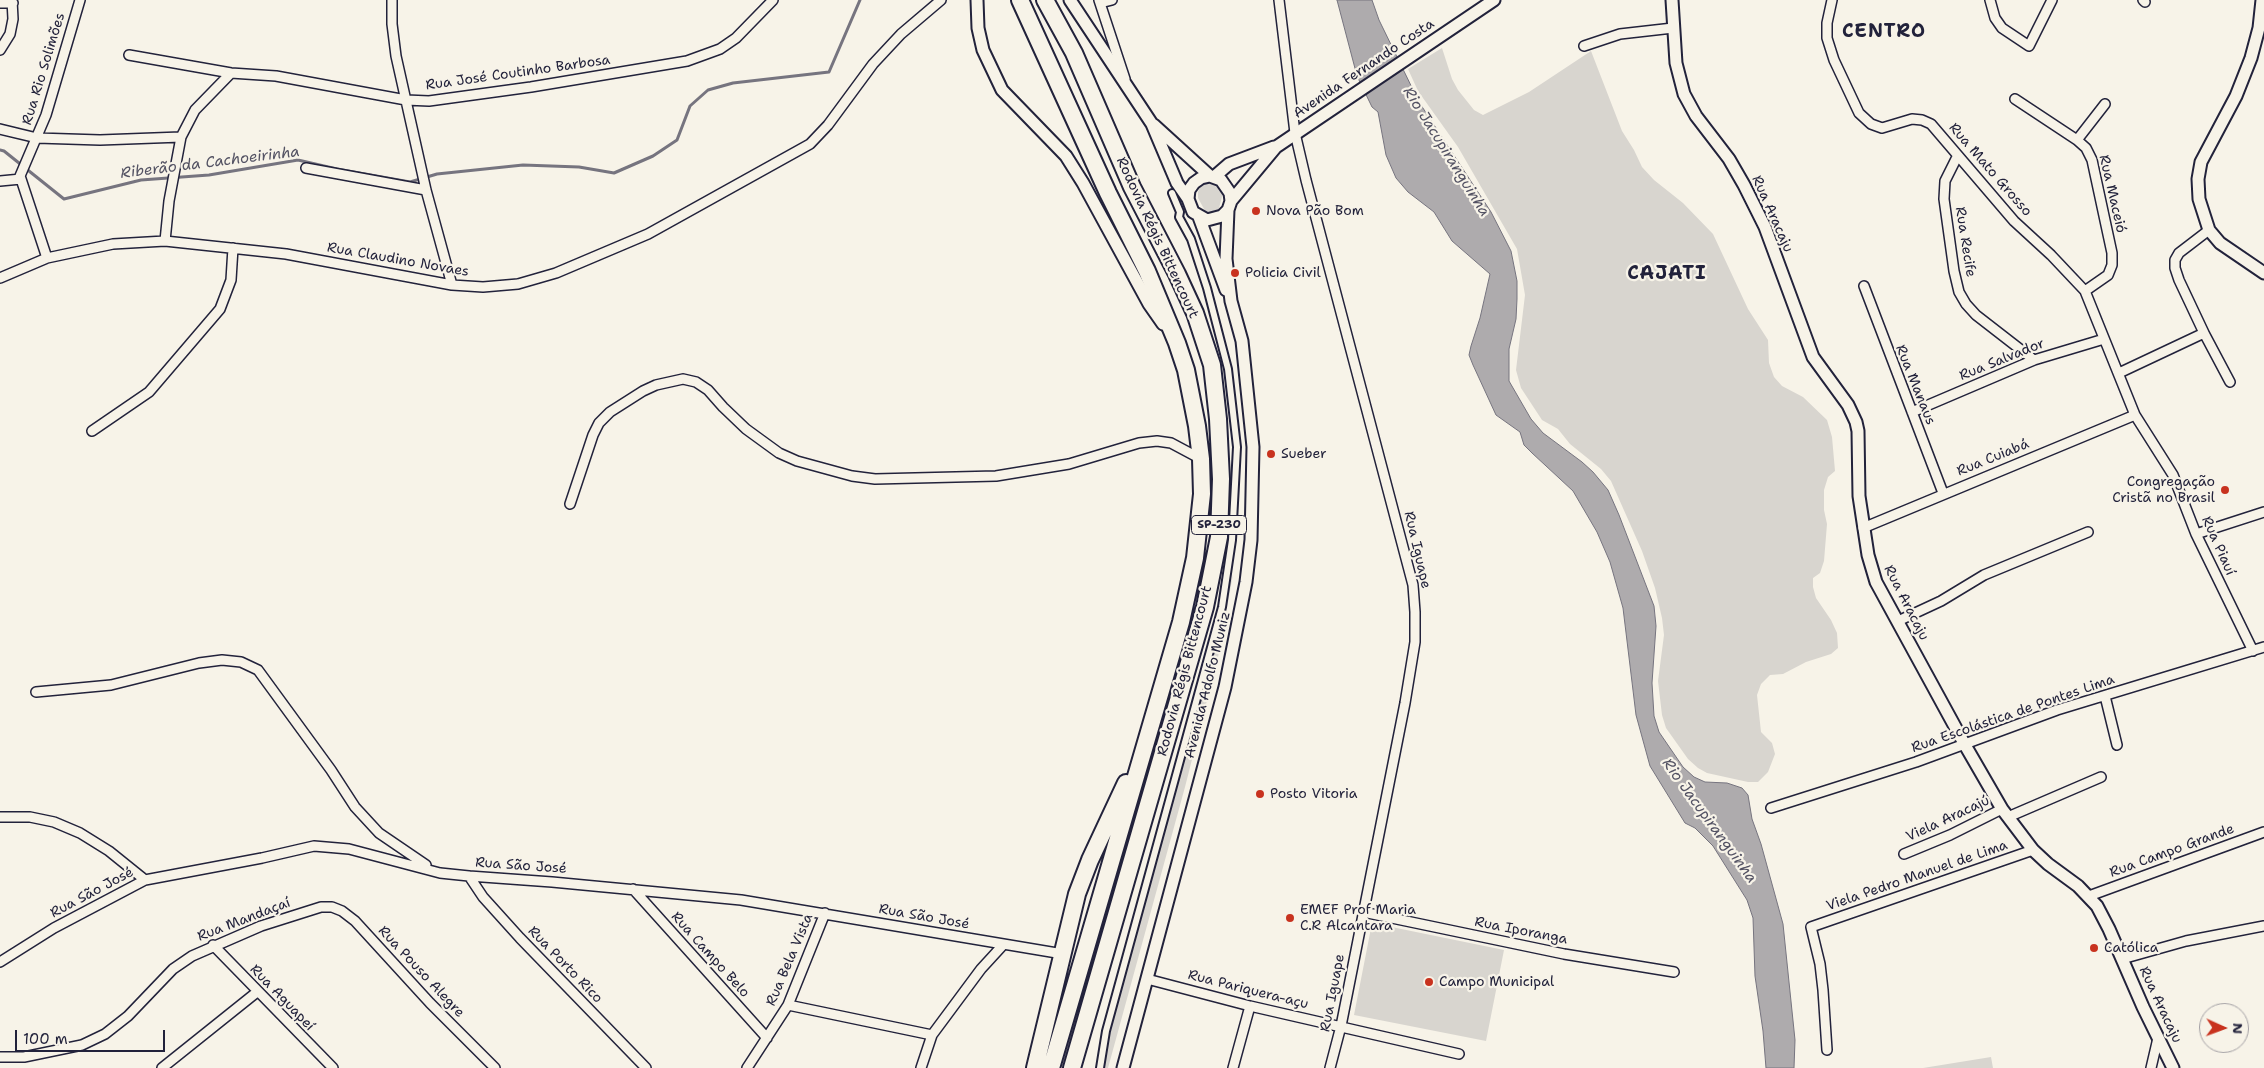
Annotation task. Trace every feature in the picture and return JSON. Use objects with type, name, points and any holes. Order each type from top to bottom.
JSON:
[{"type":"highway","name":"Rodovia Régis Bittencourt","points":[[1020,0],[1108,193],[1147,271],[1177,343],[1186,370],[1198,426],[1201,458],[1202,494],[1195,558],[1181,622],[1051,1068]]},
{"type":"highway","name":"Rodovia Régis Bittencourt","points":[[1046,0],[1074,53],[1132,187],[1195,313],[1212,365],[1222,479],[1219,537],[1205,607],[1072,1068]]},
{"type":"highway","points":[[1035,1068],[1078,894],[1090,860],[1147,738]]},
{"type":"street","name":"Rua Rio Solimões","points":[[21,176],[26,159],[46,115],[80,0]]},
{"type":"street","points":[[392,0],[392,24],[396,56],[422,172],[452,285]]},
{"type":"street","name":"Rua José Coutinho Barbosa","points":[[129,55],[231,73],[312,81],[406,100],[429,101],[466,97],[687,61],[720,48],[736,38],[773,0]]},
{"type":"street","name":"Rua Claudino Novaes","points":[[0,278],[47,258],[113,244],[165,241],[286,254],[452,285],[483,287],[518,284],[556,273],[600,256],[648,234],[810,144],[828,125],[873,64],[901,34],[941,0]]},
{"type":"street","points":[[977,0],[978,28],[983,50],[1002,90],[1066,156],[1083,183],[1149,304],[1177,343]]},
{"type":"street","points":[[1070,0],[1152,124],[1177,183],[1188,199],[1193,212],[1199,217],[1231,301]]},
{"type":"street","points":[[1112,0],[1100,1],[1128,86]]},
{"type":"street","name":"Rua Iguape","points":[[1279,0],[1295,133],[1413,585],[1415,642],[1411,668],[1341,1026],[1330,1068]]},
{"type":"street","name":"Avenida Fernando Costa","points":[[1212,177],[1229,164],[1276,146],[1329,113],[1494,0]]},
{"type":"street","name":"Rua Aracaju","points":[[1672,0],[1676,63],[1684,94],[1693,111],[1729,159],[1744,185],[1765,227],[1802,332],[1813,357],[1848,405],[1856,422],[1858,432],[1859,496],[1863,528],[1876,582],[1965,745],[2005,813],[2033,850],[2089,896],[2110,929],[2173,1068]]},
{"type":"street","name":"Rua Mato Grosso","points":[[1832,0],[1827,23],[1827,38],[1834,60],[1859,113],[1871,124],[1882,128],[1912,119],[1922,120],[1931,124],[1957,157],[2014,221],[2051,255],[2085,291],[2119,373]]},
{"type":"street","points":[[1990,0],[1995,18],[2002,28],[2029,46],[2052,0]]},
{"type":"street","points":[[2262,0],[2259,28],[2251,58],[2236,96],[2201,162],[2198,180],[2199,199],[2209,230],[2220,243],[2264,273]]},
{"type":"street","points":[[0,3],[12,2],[13,19],[10,34],[0,50]]},
{"type":"street","points":[[1584,46],[1620,34],[1673,28]]},
{"type":"street","points":[[165,241],[172,184],[181,137],[195,110],[211,91],[231,73]]},
{"type":"street","name":"Rua Maceió","points":[[2014,99],[2077,140],[2086,148],[2092,160],[2112,252],[2112,265],[2108,275],[2085,291]]},
{"type":"street","points":[[2077,140],[2105,104]]},
{"type":"street","points":[[1152,124],[1212,177],[1227,186],[1229,205],[1226,259],[1231,301]]},
{"type":"street","points":[[0,129],[37,138],[100,140],[181,137]]},
{"type":"street","name":"Avenida Fernando Costa","points":[[1229,205],[1276,146]]},
{"type":"street","name":"Rua Recife","points":[[1957,157],[1946,181],[1944,199],[1954,271],[1959,292],[1966,304],[1976,315],[2034,360]]},
{"type":"street","points":[[306,168],[426,187]]},
{"type":"street","points":[[0,181],[21,176],[47,258]]},
{"type":"street","points":[[1188,199],[1189,190],[1194,183],[1202,178],[1212,177]]},
{"type":"street","points":[[1100,1068],[1106,1031],[1222,607],[1232,540],[1237,447],[1228,369],[1207,288],[1191,239],[1179,217],[1180,212],[1172,193]]},
{"type":"street","points":[[1199,217],[1215,219],[1229,205]]},
{"type":"street","points":[[2209,230],[2180,253],[2176,260],[2175,268],[2178,280],[2230,382]]},
{"type":"street","points":[[92,431],[149,392],[220,309],[230,280],[233,248]]},
{"type":"street","name":"Rua Manaus","points":[[1864,286],[1942,493]]},
{"type":"street","name":"Avenida Adolfo Muniz","points":[[1122,1068],[1225,687],[1246,582],[1251,540],[1253,446],[1242,341],[1231,301]]},
{"type":"street","points":[[2119,373],[2204,333]]},
{"type":"street","name":"Rua Salvador","points":[[1912,412],[2034,360],[2104,339]]},
{"type":"street","name":"Rua Piauí","points":[[2119,373],[2135,415],[2173,475],[2196,534],[2253,650]]},
{"type":"street","points":[[570,504],[593,435],[599,423],[610,412],[643,391],[656,385],[683,379],[696,382],[708,390],[746,429],[779,452],[797,461],[852,476],[875,479],[996,476],[1069,464],[1139,443],[1157,441],[1171,443],[1201,458]]},
{"type":"street","name":"Rua Cuiabá","points":[[1863,528],[1942,493],[2135,415]]},
{"type":"street","points":[[2196,534],[2264,512]]},
{"type":"street","points":[[1898,621],[1942,600],[1984,575],[2088,532]]},
{"type":"street","name":"Rua Escolástica de Pontes Lima","points":[[1771,808],[1965,745],[2057,710],[2264,647]]},
{"type":"street","points":[[36,692],[111,685],[199,663],[222,660],[241,662],[258,670],[331,770],[355,808],[378,833],[399,849],[440,872]]},
{"type":"street","points":[[2105,696],[2117,745]]},
{"type":"street","name":"Viela Aracajú","points":[[1904,854],[2101,777]]},
{"type":"street","points":[[0,817],[30,817],[54,822],[80,833],[109,852],[145,880]]},
{"type":"street","name":"Rua Campo Grande","points":[[2089,896],[2264,832]]},
{"type":"street","name":"Rua São José","points":[[0,962],[54,928],[145,880],[262,858],[314,846],[350,849],[440,872],[741,900],[1063,954]]},
{"type":"street","name":"Viela Pedro Manuel de Lima","points":[[1827,1050],[1822,981],[1811,927],[2033,850]]},
{"type":"street","name":"Rua Porto Rico","points":[[469,876],[484,897],[520,938],[646,1068]]},
{"type":"street","name":"Rua Campo Belo","points":[[633,889],[767,1038]]},
{"type":"street","name":"Rua Mandaçaí","points":[[0,1057],[24,1057],[82,1045],[104,1034],[128,1016],[173,969],[192,956],[213,945],[261,926],[321,907]]},
{"type":"street","name":"Rua Pouso Alegre","points":[[321,907],[337,909],[355,921],[430,1003],[495,1068]]},
{"type":"street","name":"Rua Iporanga","points":[[1363,912],[1555,952],[1674,972]]},
{"type":"street","name":"Rua Bela Vista","points":[[747,1068],[788,1006],[825,913]]},
{"type":"street","points":[[2122,959],[2186,941],[2264,926]]},
{"type":"street","points":[[921,1068],[932,1036],[981,970],[1003,944]]},
{"type":"street","name":"Rua Aguapeí","points":[[213,945],[333,1068]]},
{"type":"street","name":"Rua Pariquera-açu","points":[[1147,979],[1250,1006],[1459,1054]]},
{"type":"street","points":[[162,1068],[257,992]]},
{"type":"street","points":[[788,1006],[932,1036]]},
{"type":"street","points":[[1233,1068],[1250,1006]]},
{"type":"street","points":[[2151,1068],[2158,1038]]},
{"type":"shaded area","points":[[1442,48],[1452,79],[1458,90],[1474,110],[1483,115],[1529,92],[1591,51],[1622,131],[1642,167],[1654,180],[1683,203],[1713,234],[1748,309],[1768,340],[1769,363],[1774,377],[1782,386],[1803,397],[1827,420],[1832,437],[1835,471],[1828,477],[1824,490],[1824,510],[1827,524],[1824,561],[1820,573],[1813,578],[1813,587],[1816,598],[1831,620],[1837,633],[1838,648],[1831,654],[1806,662],[1783,674],[1770,675],[1761,684],[1757,695],[1761,732],[1772,743],[1775,754],[1768,772],[1758,782],[1748,782],[1707,773],[1698,768],[1688,759],[1666,728],[1662,715],[1658,681],[1664,635],[1662,618],[1655,588],[1642,551],[1611,481],[1601,469],[1570,444],[1558,429],[1542,420],[1521,388],[1516,370],[1525,295],[1517,249],[1458,147],[1418,91],[1408,69]]},
{"type":"shaded area","points":[[1210,179],[1222,186],[1223,193],[1218,212],[1209,218],[1198,198],[1198,192],[1200,186]]},
{"type":"shaded area","points":[[1233,574],[1219,653],[1185,787],[1108,1068],[1102,1068],[1110,1027]]},
{"type":"shaded area","name":"Campo Municipal","points":[[1372,923],[1504,950],[1486,1041],[1354,1015]]},
{"type":"shaded area","points":[[1991,1057],[1993,1068],[1923,1068]]},
{"type":"water","name":"Rio Jacupiranguinha","points":[[1337,0],[1372,0],[1379,20],[1419,102],[1491,212],[1511,251],[1517,281],[1517,299],[1516,319],[1509,349],[1509,381],[1531,419],[1543,433],[1582,462],[1608,490],[1619,515],[1654,606],[1656,626],[1652,683],[1654,716],[1659,732],[1683,767],[1694,777],[1705,782],[1727,783],[1742,788],[1748,795],[1752,819],[1761,844],[1783,924],[1795,1040],[1794,1068],[1766,1068],[1755,976],[1753,918],[1747,900],[1713,846],[1695,828],[1685,823],[1650,766],[1636,715],[1623,608],[1610,562],[1597,532],[1573,491],[1524,445],[1520,432],[1496,415],[1469,355],[1490,274],[1452,241],[1434,212],[1408,192],[1396,178],[1386,155],[1378,112],[1372,107],[1357,76]]},
{"type":"waterway","name":"Riberão da Cachoeirinha","points":[[0,150],[4,151],[64,199],[141,180],[209,175],[298,160],[410,182],[437,174],[523,165],[579,167],[614,173],[653,156],[677,140],[690,106],[708,90],[733,83],[829,72],[860,0]]},
{"type":"place","name":"Nova Pão Bom","points":[[1256,211]]},
{"type":"place","name":"Policia Civil","points":[[1235,273]]},
{"type":"place","name":"Sueber","points":[[1271,454]]},
{"type":"place","name":"Congregação Cristã no Brasil","points":[[2225,490]]},
{"type":"place","name":"Posto Vitoria","points":[[1260,794]]},
{"type":"place","name":"EMEF Prof Maria C.R Alcantara","points":[[1290,918]]},
{"type":"place","name":"Católica","points":[[2094,948]]},
{"type":"place","name":"Campo Municipal","points":[[1429,982]]},
{"type":"district","name":"CENTRO","points":[[1884,32]]},
{"type":"district","name":"CAJATI","points":[[1667,274]]}]
